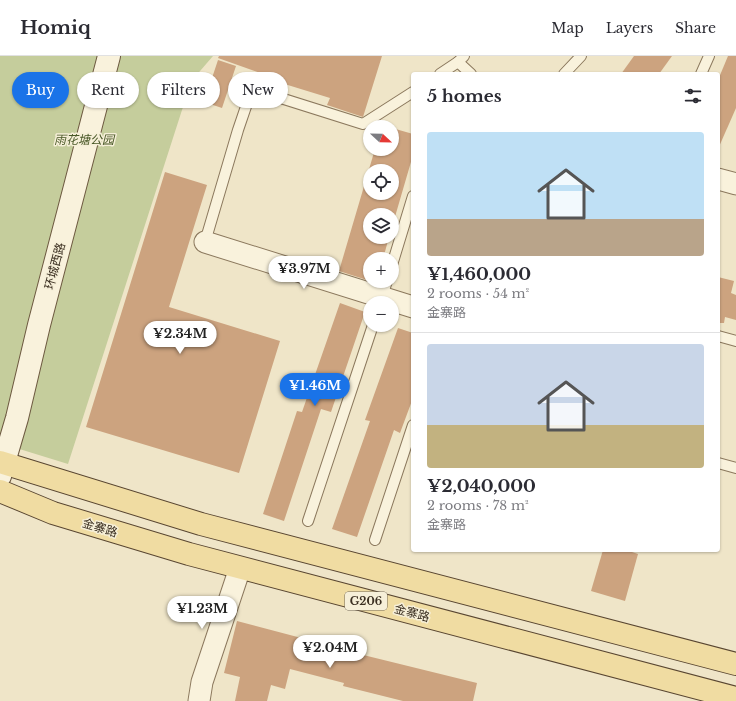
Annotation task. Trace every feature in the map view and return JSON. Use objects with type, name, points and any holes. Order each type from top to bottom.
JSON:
[{"type":"main road","points":[[1,467],[201,524],[736,664]]},
{"type":"main road","name":"金寨路","points":[[0,491],[53,513],[189,554],[736,698]]},
{"type":"street","name":"环城西路","points":[[1,467],[17,418],[39,325],[109,56]]},
{"type":"street","points":[[720,180],[736,184]]},
{"type":"street","points":[[205,242],[383,294],[411,306]]},
{"type":"street","points":[[199,701],[202,682],[240,568]]},
{"type":"lane","points":[[566,72],[581,56]]},
{"type":"lane","points":[[703,72],[709,56]]},
{"type":"lane","points":[[443,72],[461,59]]},
{"type":"lane","points":[[455,72],[461,59]]},
{"type":"lane","points":[[461,59],[469,72]]},
{"type":"lane","points":[[205,242],[238,130],[252,90],[363,124],[411,93]]},
{"type":"lane","points":[[396,252],[411,205]]},
{"type":"lane","points":[[308,521],[371,332]]},
{"type":"lane","points":[[720,337],[736,341]]},
{"type":"lane","points":[[375,540],[411,431]]},
{"type":"lane","points":[[720,464],[736,468]]},
{"type":"green space","name":"雨花塘公园","points":[[0,56],[213,56],[199,72],[147,72],[147,108],[183,108],[68,464],[0,443]]},
{"type":"building","points":[[219,56],[382,56],[363,117],[327,105],[330,98],[288,85],[288,72],[258,72],[218,58]]},
{"type":"building","points":[[634,56],[672,56],[660,72],[622,72]]},
{"type":"building","points":[[728,56],[736,56],[736,108],[720,144],[720,75]]},
{"type":"building","points":[[218,60],[236,66],[234,72],[228,72],[228,90],[222,108],[220,107],[220,72],[214,72]]},
{"type":"building","points":[[399,130],[411,133],[411,162],[398,208],[363,208],[363,244],[387,244],[385,252],[363,252],[363,279],[339,271],[363,190],[363,200],[399,200],[399,164],[371,164],[373,156],[399,156]]},
{"type":"building","points":[[165,172],[207,185],[169,307],[280,341],[239,473],[86,427]]},
{"type":"building","points":[[720,278],[734,281],[731,293],[736,295],[736,320],[725,317],[724,323],[720,323]]},
{"type":"building","points":[[340,303],[363,311],[363,318],[331,412],[321,409],[284,521],[263,514],[297,411],[302,412]]},
{"type":"building","points":[[399,328],[411,332],[411,403],[400,433],[394,430],[357,537],[332,529],[370,421],[365,420],[397,332],[399,332]]},
{"type":"building","points":[[602,552],[632,552],[638,554],[625,601],[591,591]]},
{"type":"building","points":[[237,621],[343,650],[477,683],[473,701],[403,701],[343,686],[344,683],[290,669],[285,689],[271,685],[267,701],[235,701],[240,677],[224,673]]}]
